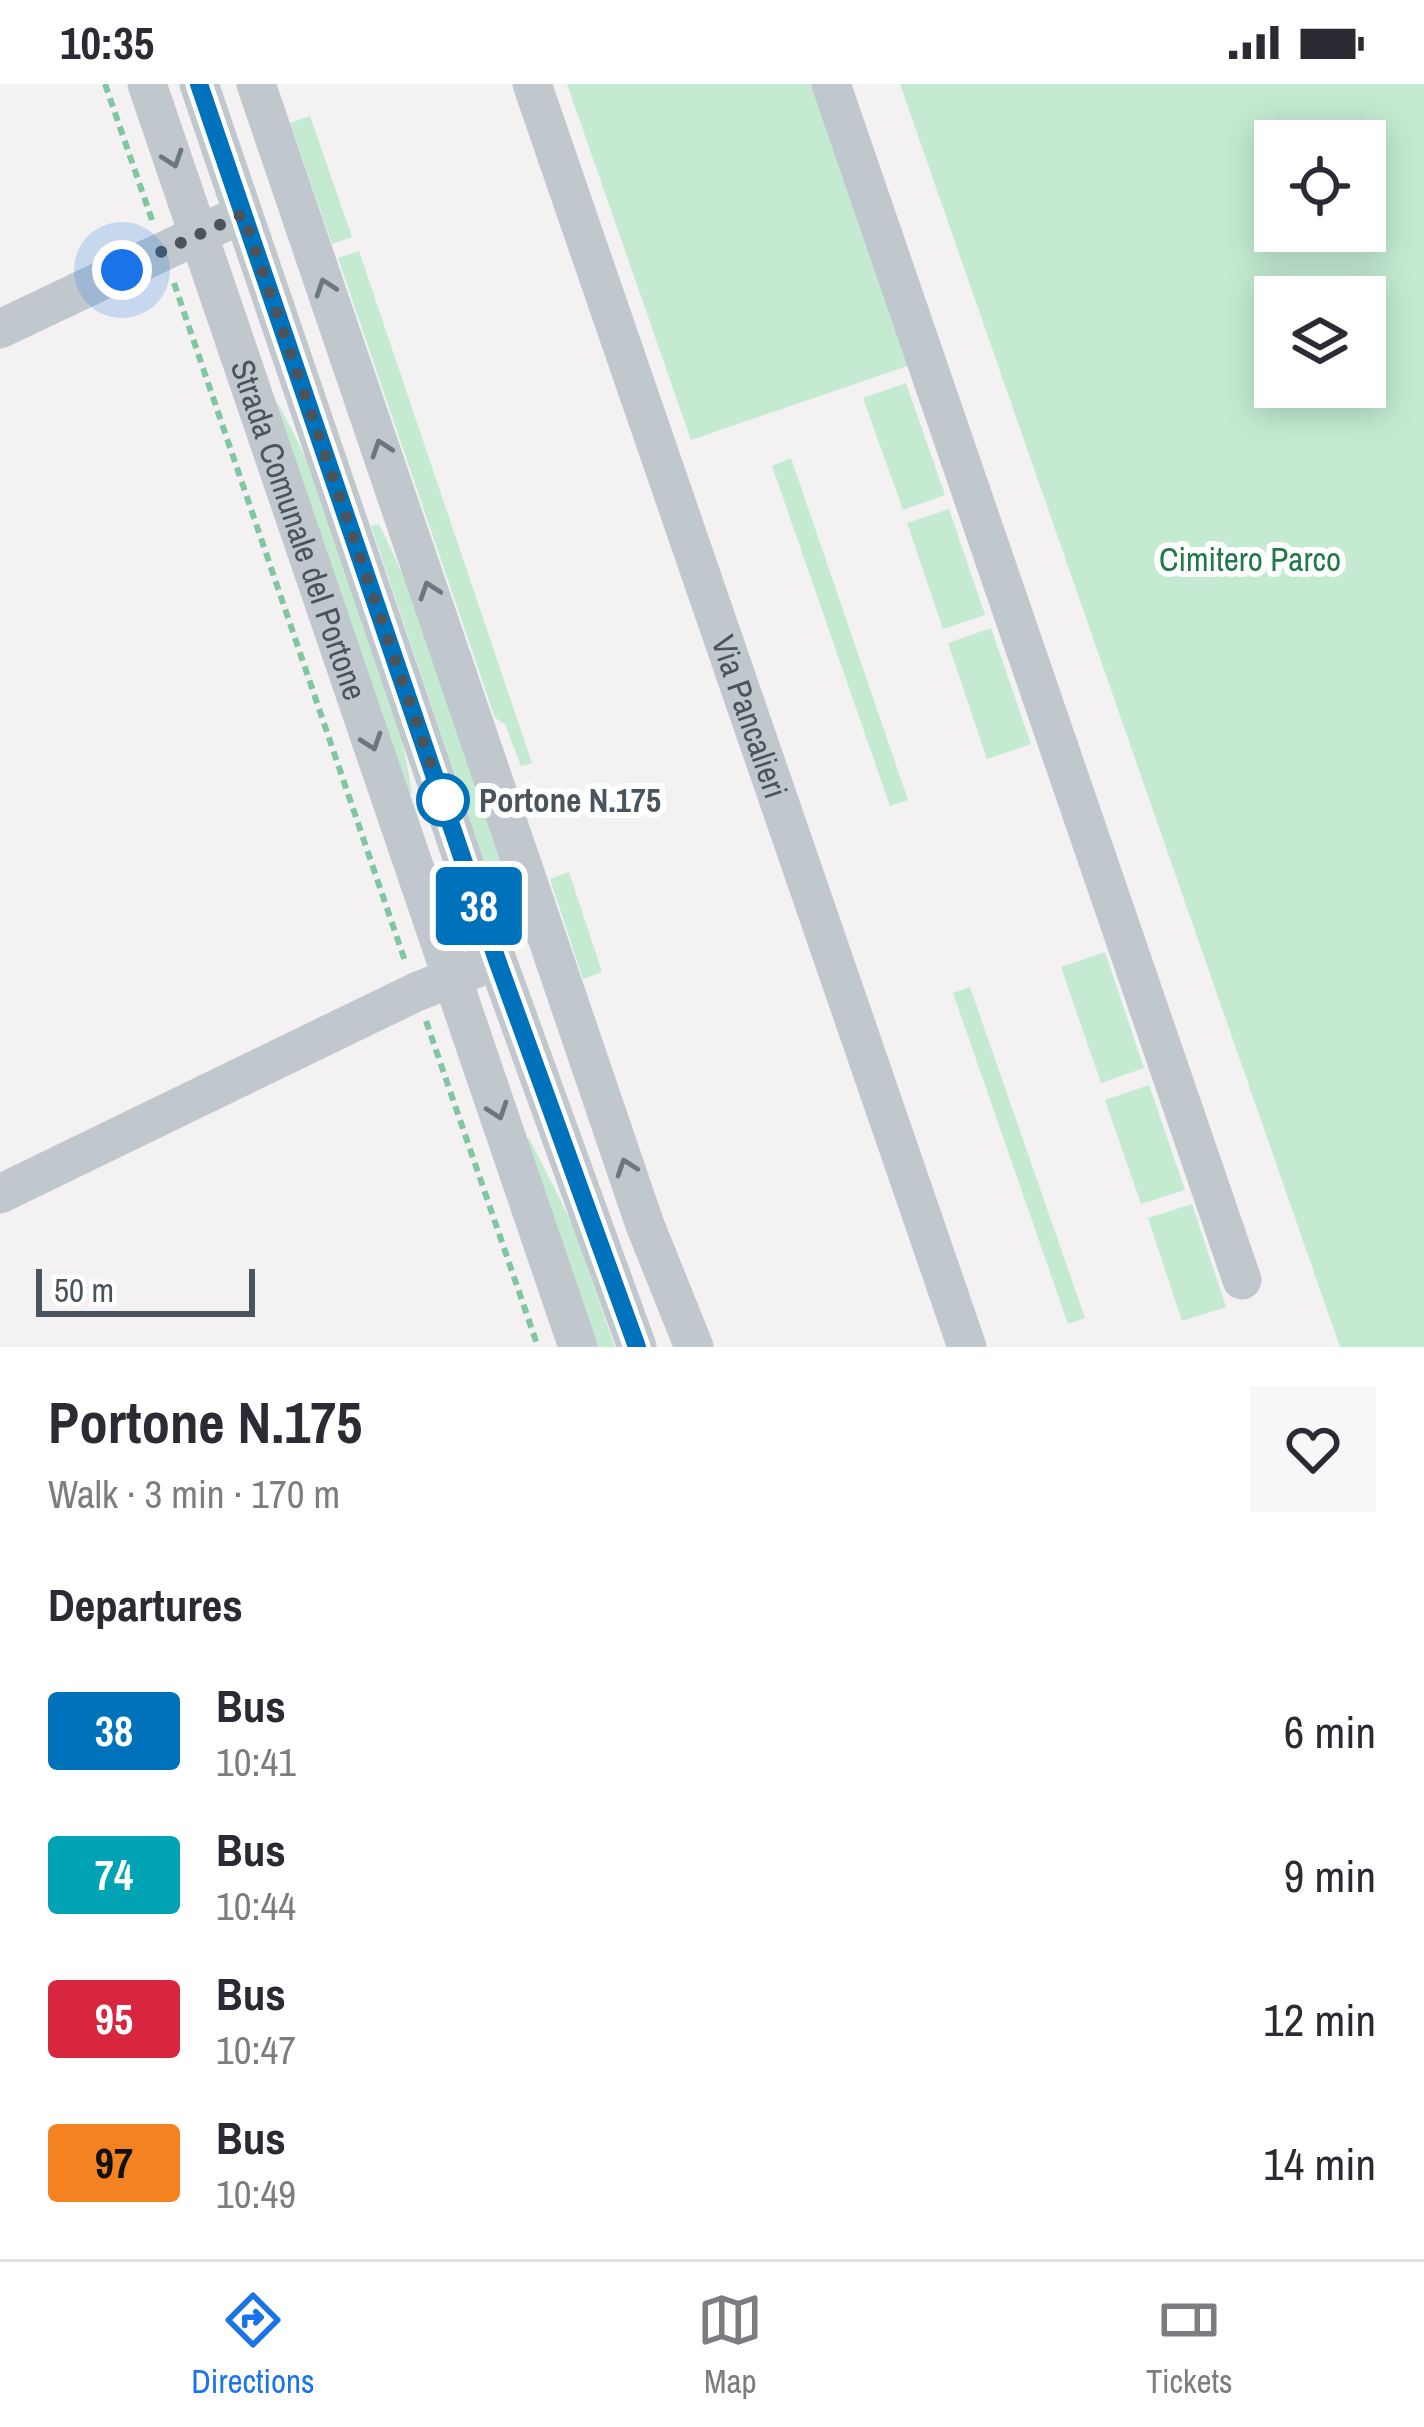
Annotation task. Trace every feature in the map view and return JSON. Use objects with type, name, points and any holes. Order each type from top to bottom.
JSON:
[{"type":"street","name":"Strada Comunale del Portone","points":[[147,84],[578,1347]]},
{"type":"street","name":"Strada Comunale del Portone","points":[[199,84],[497,960],[637,1347]]},
{"type":"street","points":[[256,84],[645,1226],[694,1347]]},
{"type":"street","name":"Via Pancalieri","points":[[532,84],[967,1347]]},
{"type":"street","points":[[831,84],[1242,1280]]},
{"type":"street","points":[[0,329],[199,233],[293,194]]},
{"type":"street","points":[[0,1194],[416,992],[549,939]]},
{"type":"path","points":[[105,84],[538,1347]]},
{"type":"green space","points":[[567,84],[815,84],[913,364],[691,440]]},
{"type":"green space","name":"Cimitero Parco","points":[[900,84],[1424,84],[1424,1347],[1340,1347]]},
{"type":"green space","points":[[310,116],[352,237],[332,244],[290,123]]},
{"type":"green space","points":[[359,251],[532,763],[521,766],[505,724],[495,718],[338,258]]},
{"type":"green space","points":[[906,383],[945,495],[903,510],[863,398]]},
{"type":"green space","points":[[279,405],[324,498],[377,643],[412,793],[401,797],[270,408]]},
{"type":"green space","points":[[791,458],[908,800],[890,806],[772,466]]},
{"type":"green space","points":[[949,509],[985,615],[943,629],[907,523]]},
{"type":"green space","points":[[379,524],[430,632],[511,873],[490,880],[371,526]]},
{"type":"green space","points":[[991,628],[1031,744],[987,759],[948,643]]},
{"type":"green space","points":[[569,872],[602,972],[583,979],[550,879]]},
{"type":"green space","points":[[1105,952],[1144,1068],[1101,1083],[1061,967]]},
{"type":"green space","points":[[970,987],[1085,1318],[1068,1324],[953,993]]},
{"type":"green space","points":[[1149,1085],[1185,1190],[1141,1204],[1105,1100]]},
{"type":"green space","points":[[529,1138],[572,1223],[615,1347],[590,1347],[519,1141]]},
{"type":"green space","points":[[1192,1204],[1226,1307],[1182,1321],[1148,1218]]},
{"type":"bus line","name":"38","points":[[199,84],[497,960],[637,1347]]},
{"type":"place","name":"Portone N.175","points":[[443,800]]},
{"type":"route","points":[[122,270],[243,214],[443,800]]}]
